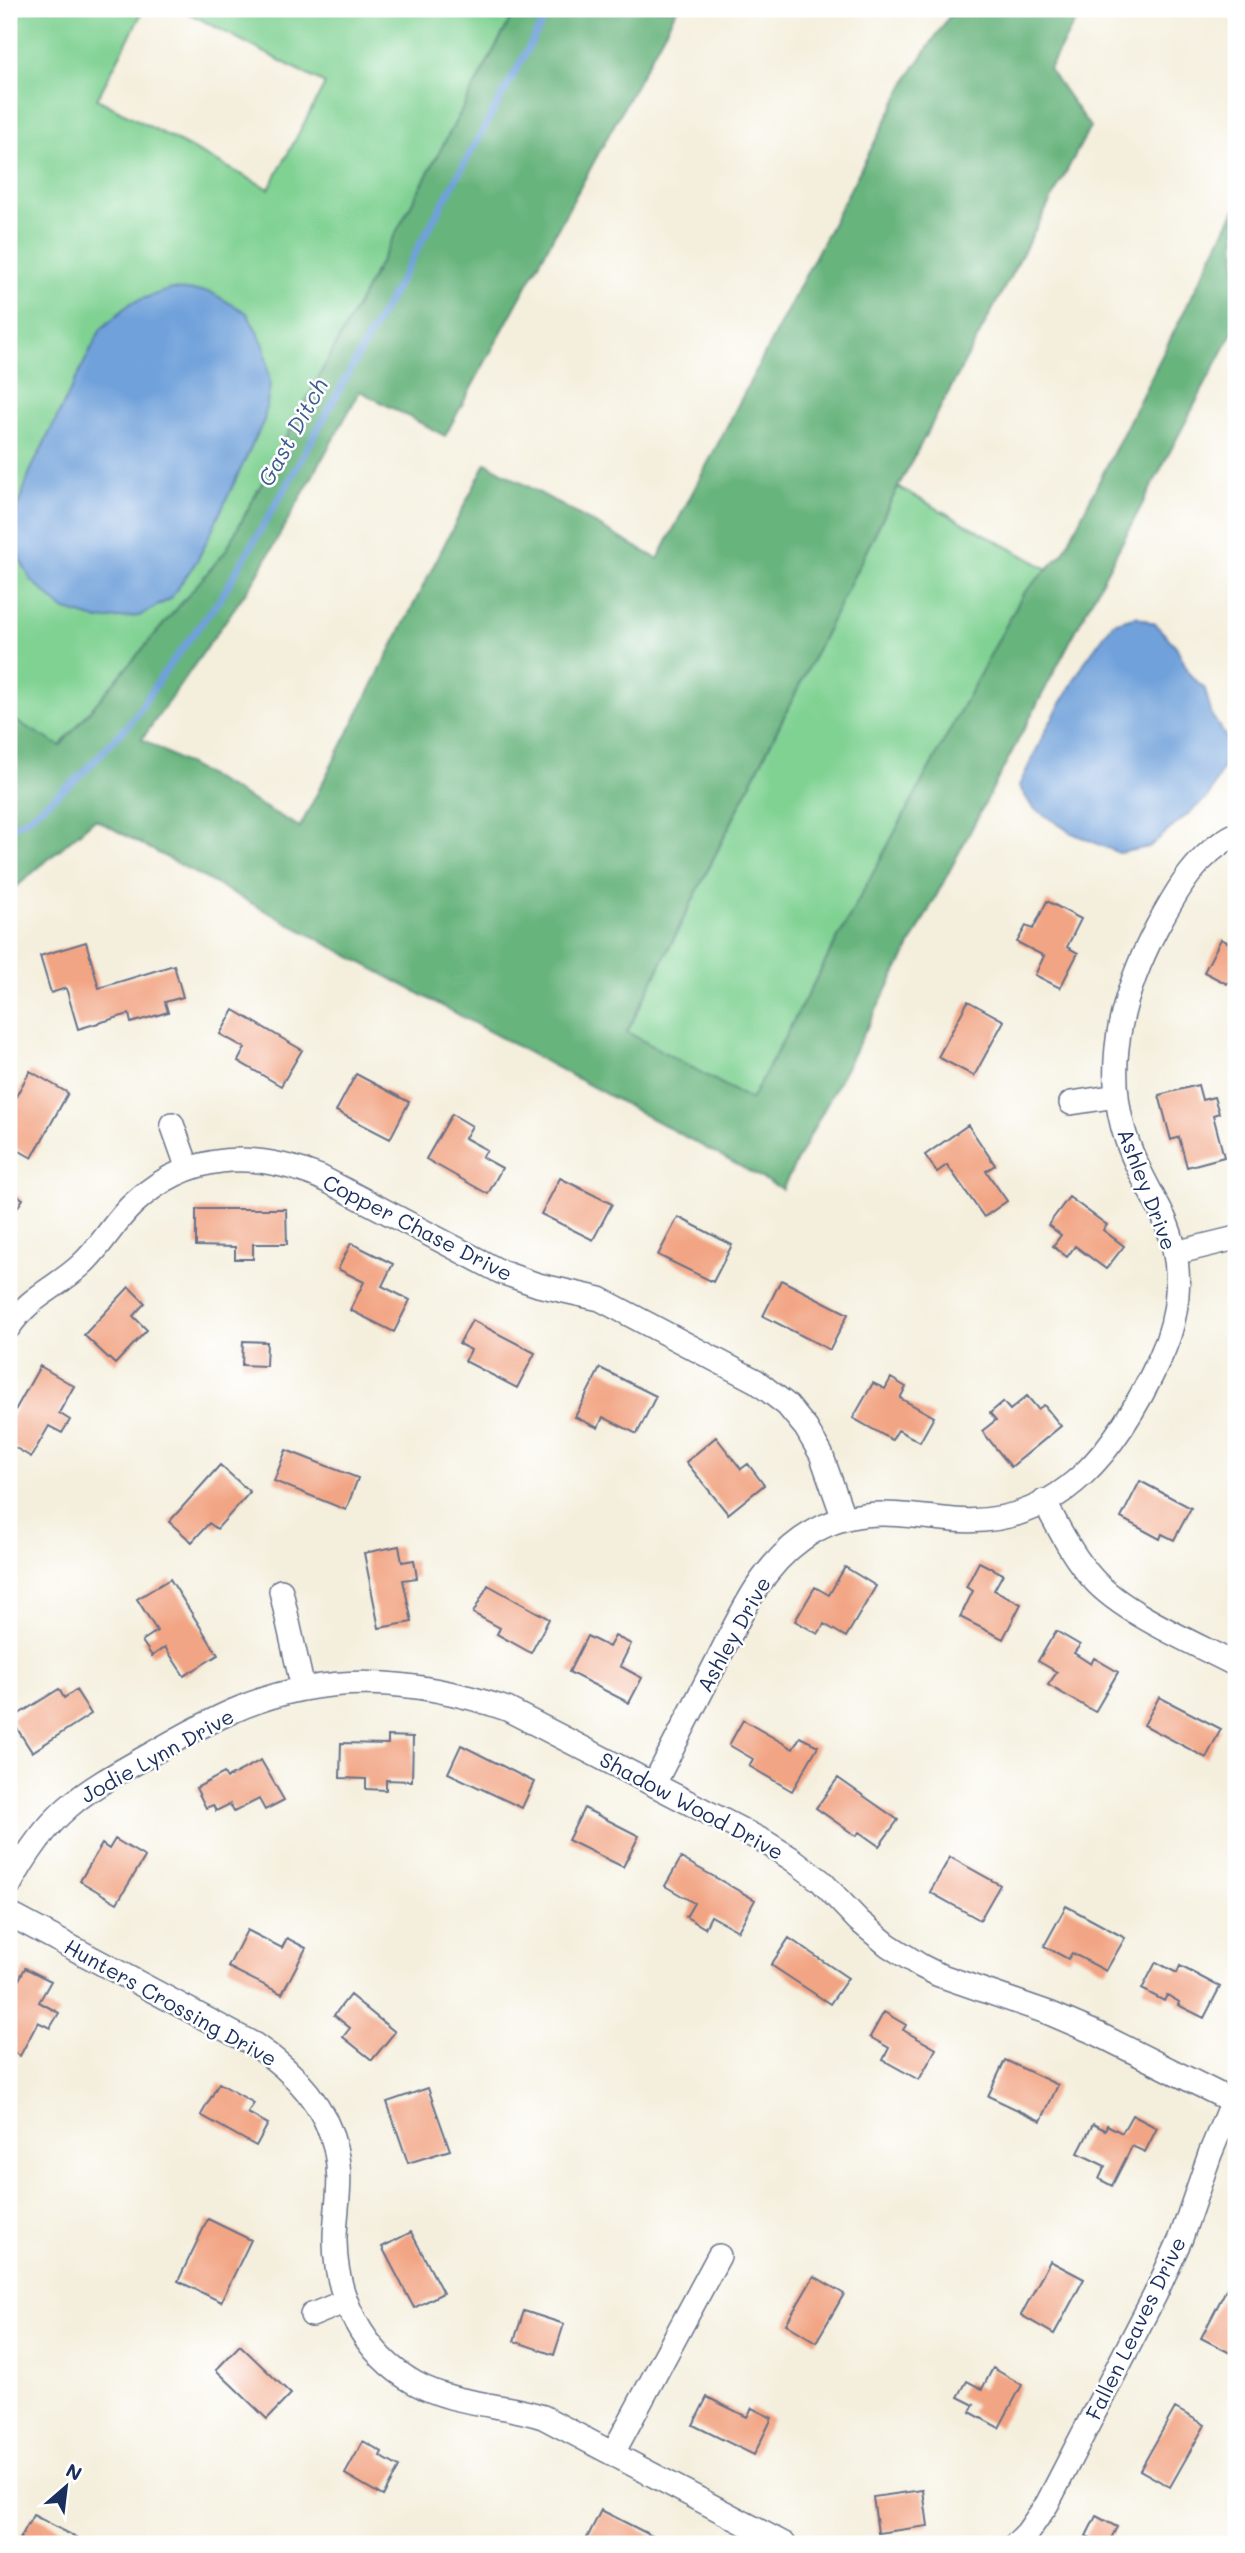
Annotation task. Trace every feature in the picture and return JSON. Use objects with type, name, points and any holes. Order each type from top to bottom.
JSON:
[{"type":"street","name":"Ashley Drive","points":[[654,1784],[748,1600],[768,1570],[804,1537],[844,1519],[864,1514],[892,1512],[957,1520],[1018,1512],[1044,1502],[1074,1483],[1097,1463],[1116,1438],[1160,1358],[1171,1331],[1177,1302],[1178,1273],[1175,1253],[1163,1217],[1135,1163],[1123,1128],[1116,1096],[1118,1032],[1126,996],[1139,961],[1185,878],[1205,856],[1236,834]]},
{"type":"street","points":[[1072,1103],[1116,1096]]},
{"type":"street","points":[[172,1124],[188,1169]]},
{"type":"street","name":"Copper Chase Drive","points":[[9,1327],[30,1302],[79,1268],[97,1250],[131,1206],[153,1187],[188,1169],[235,1159],[265,1160],[293,1166],[320,1177],[501,1272],[600,1299],[757,1381],[787,1405],[806,1428],[821,1454],[844,1519]]},
{"type":"street","points":[[1175,1253],[1236,1238]]},
{"type":"street","points":[[1044,1502],[1075,1558],[1112,1597],[1236,1665]]},
{"type":"street","points":[[281,1591],[303,1689]]},
{"type":"street","name":"Shadow Wood Drive","points":[[303,1689],[381,1682],[424,1686],[466,1695],[507,1709],[792,1859],[821,1881],[878,1937],[921,1966],[1098,2034],[1234,2102]]},
{"type":"street","name":"Jodie Lynn Drive","points":[[9,1886],[37,1839],[65,1808],[91,1788],[234,1710],[303,1689]]},
{"type":"street","name":"Hunters Crossing Drive","points":[[9,1914],[255,2045],[284,2064],[309,2093],[324,2118],[334,2145],[340,2189],[335,2236],[336,2265],[346,2301],[354,2320],[370,2344],[390,2365],[414,2382],[440,2395],[513,2408],[543,2417],[784,2544]]},
{"type":"street","name":"Fallen Leaves Drive","points":[[1016,2544],[1047,2504],[1155,2295],[1181,2238],[1210,2154],[1234,2102]]},
{"type":"street","points":[[613,2453],[719,2256]]},
{"type":"street","points":[[312,2315],[346,2301]]},
{"type":"green space","points":[[9,9],[144,9],[97,99],[269,189],[325,84],[181,9],[516,9],[225,552],[60,747],[9,717]],"holes":[[[101,329],[270,385],[264,420],[198,559],[170,599],[15,516],[30,472]]]},
{"type":"green space","points":[[516,9],[677,9],[445,436],[360,391],[255,579],[142,739],[300,827],[486,463],[658,559],[909,76],[954,9],[1082,9],[1049,69],[1090,127],[898,487],[627,1032],[751,1100],[1023,594],[1063,553],[1236,208],[1236,326],[782,1189],[95,819],[9,893],[9,717],[60,746],[225,552]]},
{"type":"green space","points":[[898,487],[1048,569],[1023,594],[751,1100],[627,1033]]},
{"type":"water","points":[[171,289],[210,292],[247,313],[264,345],[270,385],[264,420],[198,559],[170,599],[139,616],[99,620],[63,609],[31,580],[16,552],[15,516],[30,472],[101,329],[131,303]]},
{"type":"water","points":[[1136,616],[1155,624],[1176,646],[1190,675],[1205,689],[1212,716],[1226,737],[1227,759],[1209,796],[1149,847],[1119,853],[1072,833],[1032,807],[1019,786],[1049,724],[1084,663],[1113,623]]},
{"type":"building","points":[[1047,901],[1081,919],[1067,947],[1078,953],[1060,988],[1035,975],[1044,956],[1017,942],[1026,926],[1033,929]]},
{"type":"building","points":[[1236,933],[1236,973],[1234,972],[1227,984],[1204,972],[1221,939],[1231,944]]},
{"type":"building","points":[[86,942],[99,988],[174,965],[183,997],[165,1002],[168,1012],[131,1023],[129,1014],[78,1029],[66,988],[51,993],[40,956]]},
{"type":"building","points":[[968,1001],[1004,1021],[974,1076],[938,1057]]},
{"type":"building","points":[[234,1010],[302,1050],[281,1086],[238,1061],[245,1048],[220,1034]]},
{"type":"building","points":[[30,1071],[68,1093],[32,1158],[9,1145],[9,1097],[14,1100]]},
{"type":"building","points":[[356,1074],[409,1102],[390,1139],[336,1111]]},
{"type":"building","points":[[1198,1085],[1202,1100],[1214,1097],[1219,1113],[1213,1115],[1224,1157],[1187,1167],[1179,1137],[1171,1140],[1159,1095]]},
{"type":"building","points":[[452,1114],[472,1126],[465,1138],[487,1150],[482,1157],[502,1168],[488,1194],[426,1159]]},
{"type":"building","points":[[968,1125],[995,1165],[986,1171],[1007,1201],[984,1217],[947,1165],[937,1172],[925,1155]]},
{"type":"building","points":[[560,1178],[612,1204],[593,1240],[541,1214]]},
{"type":"building","points":[[9,1190],[23,1199],[9,1220]]},
{"type":"building","points":[[1069,1197],[1107,1225],[1103,1230],[1124,1246],[1106,1269],[1075,1246],[1067,1257],[1053,1246],[1061,1235],[1048,1225]]},
{"type":"building","points":[[196,1209],[286,1209],[287,1244],[253,1244],[253,1259],[235,1259],[235,1247],[196,1246]]},
{"type":"building","points":[[678,1217],[732,1245],[713,1282],[658,1255]]},
{"type":"building","points":[[351,1243],[393,1264],[382,1286],[410,1300],[394,1332],[350,1310],[364,1282],[338,1269]]},
{"type":"building","points":[[781,1280],[848,1314],[830,1350],[763,1316]]},
{"type":"building","points":[[129,1287],[145,1303],[133,1316],[147,1330],[115,1364],[84,1335]]},
{"type":"building","points":[[472,1320],[535,1353],[517,1388],[465,1361],[471,1350],[459,1344]]},
{"type":"building","points":[[243,1341],[267,1342],[266,1366],[242,1365]]},
{"type":"building","points":[[40,1366],[74,1386],[59,1413],[70,1420],[62,1433],[49,1426],[31,1457],[9,1444],[9,1421]]},
{"type":"building","points":[[600,1368],[656,1396],[637,1434],[603,1417],[598,1428],[575,1417]]},
{"type":"building","points":[[891,1378],[906,1387],[900,1398],[934,1417],[920,1442],[898,1430],[892,1440],[853,1418],[873,1383],[885,1389]]},
{"type":"building","points":[[1027,1396],[1038,1409],[1044,1405],[1061,1426],[1011,1467],[982,1431],[996,1420],[990,1413],[1003,1402],[1010,1410]]},
{"type":"building","points":[[716,1437],[741,1469],[748,1464],[764,1485],[728,1514],[686,1462]]},
{"type":"building","points":[[286,1450],[358,1478],[346,1510],[274,1481]]},
{"type":"building","points":[[220,1465],[250,1492],[217,1529],[209,1523],[192,1542],[169,1522]]},
{"type":"building","points":[[1140,1481],[1191,1508],[1174,1540],[1162,1534],[1160,1539],[1121,1518]]},
{"type":"building","points":[[399,1546],[402,1562],[414,1560],[417,1578],[403,1580],[412,1622],[379,1628],[364,1553]]},
{"type":"building","points":[[979,1562],[1003,1574],[994,1590],[1021,1604],[1003,1639],[960,1617],[973,1591],[966,1587]]},
{"type":"building","points":[[845,1567],[876,1586],[846,1637],[824,1624],[818,1634],[795,1621],[815,1587],[829,1595]]},
{"type":"building","points":[[170,1579],[218,1655],[184,1676],[165,1647],[152,1656],[142,1641],[157,1631],[137,1599]]},
{"type":"building","points":[[488,1585],[549,1619],[531,1653],[497,1634],[500,1628],[473,1613]]},
{"type":"building","points":[[1056,1631],[1080,1645],[1074,1653],[1091,1664],[1094,1658],[1118,1672],[1095,1712],[1048,1685],[1057,1672],[1038,1661]]},
{"type":"building","points":[[587,1636],[609,1647],[615,1636],[631,1644],[620,1666],[642,1678],[629,1703],[569,1672]]},
{"type":"building","points":[[59,1689],[64,1698],[76,1690],[91,1714],[32,1752],[11,1719]]},
{"type":"building","points":[[1159,1697],[1221,1729],[1206,1758],[1144,1725]]},
{"type":"building","points":[[743,1720],[793,1749],[800,1737],[818,1746],[792,1791],[749,1766],[753,1759],[729,1745]]},
{"type":"building","points":[[388,1736],[413,1737],[412,1781],[386,1780],[386,1790],[366,1789],[366,1779],[340,1778],[341,1743],[388,1744]]},
{"type":"building","points":[[461,1745],[534,1782],[522,1808],[448,1773]]},
{"type":"building","points":[[261,1760],[284,1800],[265,1810],[259,1799],[234,1812],[230,1804],[216,1811],[213,1805],[206,1808],[196,1788],[224,1773],[227,1778]]},
{"type":"building","points":[[838,1778],[898,1820],[879,1846],[859,1832],[856,1836],[816,1808]]},
{"type":"building","points":[[584,1808],[639,1836],[623,1867],[568,1840]]},
{"type":"building","points":[[115,1839],[145,1857],[117,1903],[80,1881],[102,1844],[109,1849]]},
{"type":"building","points":[[950,1857],[1000,1885],[980,1920],[930,1892]]},
{"type":"building","points":[[681,1858],[755,1900],[738,1931],[711,1916],[705,1928],[686,1917],[694,1903],[665,1886]]},
{"type":"building","points":[[1066,1906],[1125,1938],[1106,1971],[1072,1953],[1068,1959],[1044,1946]]},
{"type":"building","points":[[247,1930],[282,1948],[287,1938],[306,1948],[282,1994],[228,1967]]},
{"type":"building","points":[[789,1938],[848,1978],[830,2004],[771,1965]]},
{"type":"building","points":[[1156,1962],[1177,1973],[1180,1966],[1220,1987],[1204,2018],[1178,2005],[1179,2002],[1167,1995],[1164,2001],[1142,1989]]},
{"type":"building","points":[[25,1968],[51,1981],[39,2002],[59,2013],[50,2028],[38,2022],[20,2056],[9,2050],[9,2005],[12,2007],[17,1996],[12,1993]]},
{"type":"building","points":[[350,1995],[395,2032],[372,2060],[343,2037],[350,2028],[334,2015]]},
{"type":"building","points":[[884,2012],[906,2025],[903,2030],[936,2049],[919,2080],[883,2060],[889,2048],[870,2037]]},
{"type":"building","points":[[1005,2060],[1058,2085],[1041,2121],[988,2096]]},
{"type":"building","points":[[219,2083],[254,2103],[248,2113],[268,2124],[256,2146],[201,2115]]},
{"type":"building","points":[[428,2088],[450,2150],[408,2163],[387,2102]]},
{"type":"building","points":[[1132,2115],[1157,2128],[1145,2152],[1132,2146],[1112,2186],[1099,2179],[1105,2166],[1078,2153],[1093,2124],[1105,2130],[1107,2125],[1122,2133]]},
{"type":"building","points":[[208,2219],[251,2240],[221,2302],[178,2281]]},
{"type":"building","points":[[411,2232],[443,2293],[414,2308],[382,2247]]},
{"type":"building","points":[[1050,2261],[1084,2279],[1054,2334],[1021,2315]]},
{"type":"building","points":[[814,2276],[844,2294],[816,2342],[786,2324]]},
{"type":"building","points":[[1231,2280],[1236,2282],[1236,2356],[1201,2338]]},
{"type":"building","points":[[524,2311],[564,2324],[554,2355],[514,2341]]},
{"type":"building","points":[[240,2345],[291,2394],[267,2419],[216,2370]]},
{"type":"building","points":[[993,2368],[1022,2385],[999,2428],[970,2412],[974,2405],[958,2397],[967,2381],[982,2389]]},
{"type":"building","points":[[707,2397],[747,2417],[752,2408],[772,2418],[754,2455],[693,2425]]},
{"type":"building","points":[[1175,2408],[1205,2425],[1170,2487],[1140,2470]]},
{"type":"building","points":[[363,2441],[382,2452],[380,2456],[399,2467],[383,2496],[345,2474]]},
{"type":"building","points":[[923,2490],[928,2526],[878,2533],[873,2497]]},
{"type":"building","points":[[601,2510],[664,2542],[663,2544],[584,2544]]},
{"type":"building","points":[[33,2515],[89,2544],[17,2544]]},
{"type":"building","points":[[1096,2516],[1117,2527],[1108,2544],[1095,2544],[1097,2541],[1086,2536]]},
{"type":"waterway","name":"Gast Ditch","points":[[9,828],[25,820],[79,777],[131,722],[163,674],[220,599],[283,492],[550,9]]}]
